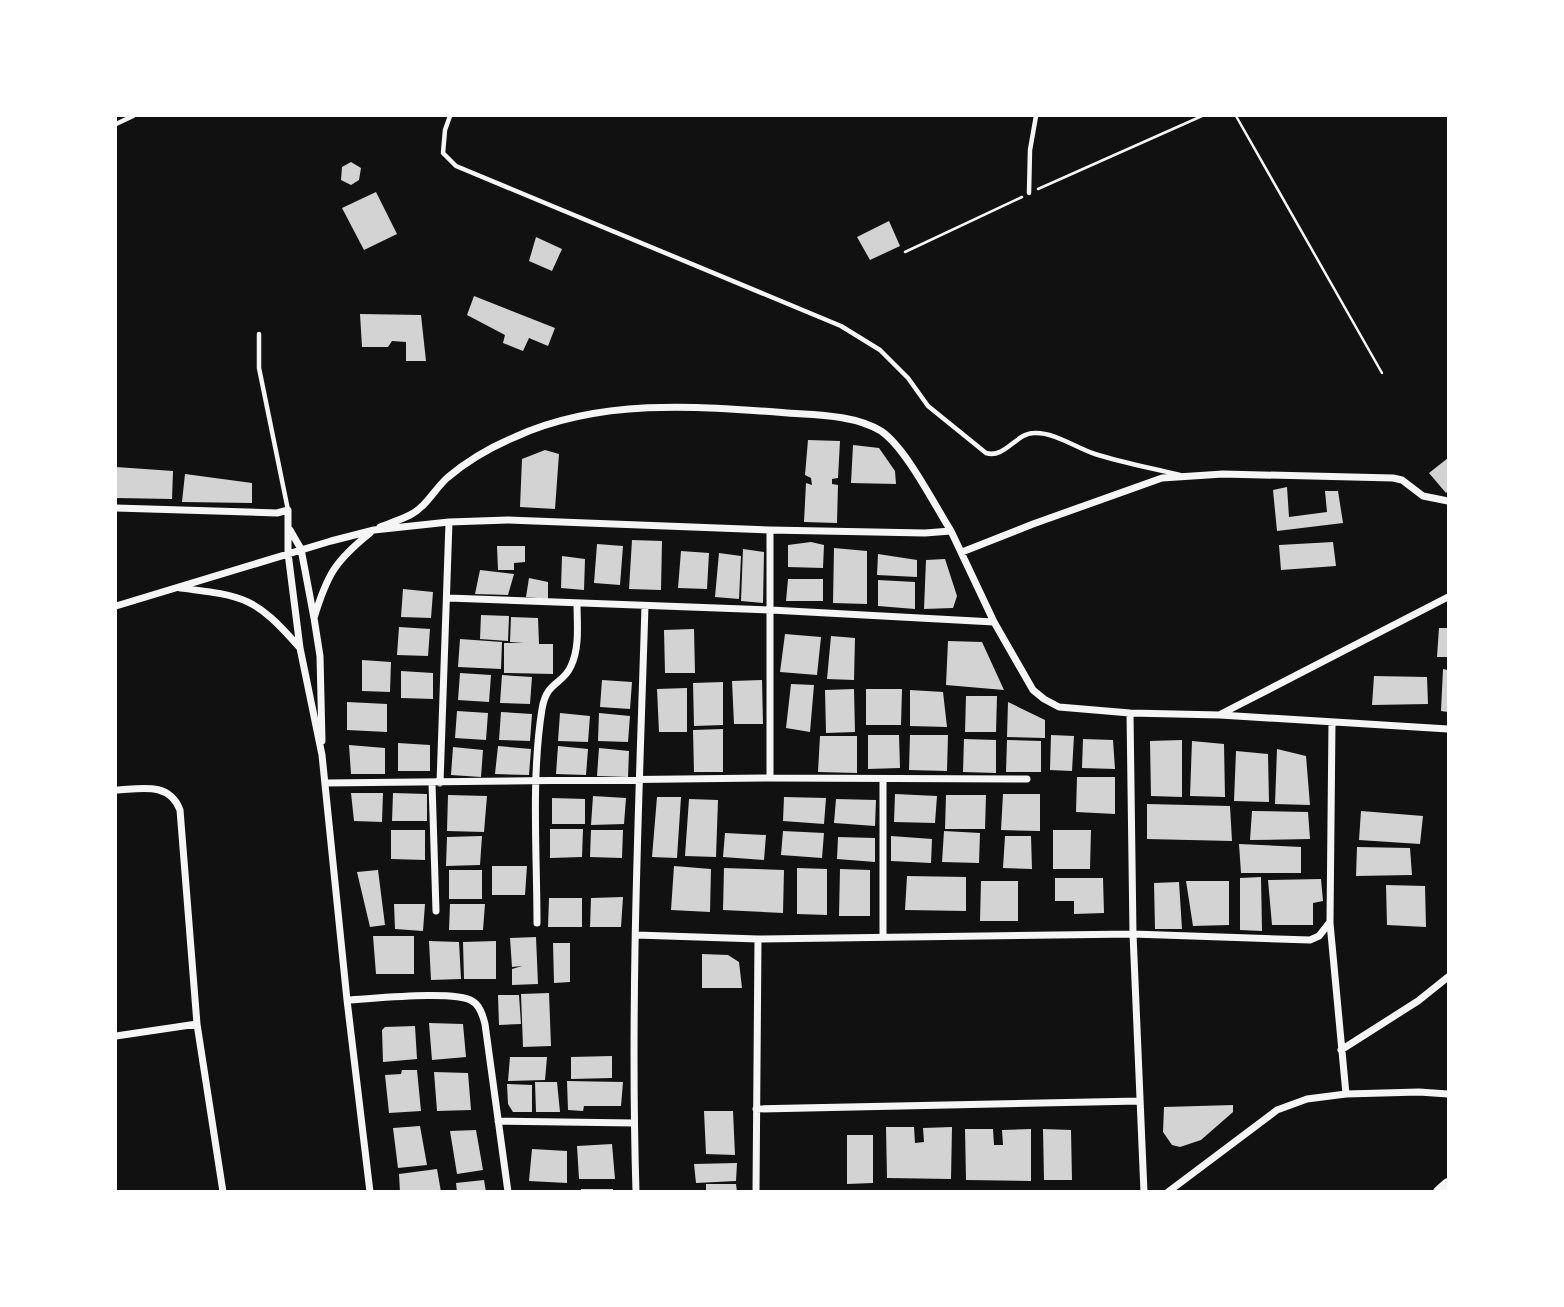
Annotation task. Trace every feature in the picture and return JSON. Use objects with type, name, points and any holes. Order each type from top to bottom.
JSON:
[{"type":"main road","points":[[1439,1192],[1448,1184]]},
{"type":"street","points":[[116,606],[301,549],[374,530],[411,515],[447,478],[471,460],[514,437],[553,421],[628,409],[722,408],[829,416],[879,430],[895,442],[951,531],[994,622],[1033,690],[1059,708],[1448,729]]},
{"type":"street","points":[[962,552],[1147,483],[1181,475],[1393,478],[1402,480],[1423,496],[1448,501]]},
{"type":"street","points":[[116,508],[277,513],[288,510],[288,553],[300,648],[322,755],[370,1192]]},
{"type":"street","points":[[314,618],[328,578],[338,561],[374,530],[449,522],[554,521],[770,530],[951,531]]},
{"type":"street","points":[[436,911],[436,783],[448,598],[449,522]]},
{"type":"street","points":[[289,529],[301,549],[314,618],[323,714],[322,755]]},
{"type":"street","points":[[770,530],[770,778]]},
{"type":"street","points":[[176,587],[247,600],[260,607],[278,623],[300,648]]},
{"type":"street","points":[[1220,715],[1448,597]]},
{"type":"street","points":[[448,598],[771,610],[994,622]]},
{"type":"street","points":[[537,923],[537,782],[542,707],[551,686],[571,668],[577,646],[577,603]]},
{"type":"street","points":[[636,1192],[636,934],[645,606]]},
{"type":"street","points":[[1130,713],[1133,934],[1144,1192]]},
{"type":"street","points":[[1332,722],[1330,922],[1346,1094]]},
{"type":"street","points":[[325,783],[770,778],[1027,779]]},
{"type":"street","points":[[883,779],[883,936]]},
{"type":"street","points":[[116,790],[157,788],[170,795],[180,810],[197,1024],[223,1192]]},
{"type":"street","points":[[636,934],[758,939],[1133,934],[1310,940],[1319,936],[1330,922]]},
{"type":"street","points":[[755,1192],[758,939]]},
{"type":"street","points":[[1341,1050],[1418,1001],[1448,977]]},
{"type":"street","points":[[347,1000],[437,996],[472,1000],[481,1009],[508,1192]]},
{"type":"street","points":[[116,1036],[197,1024]]},
{"type":"street","points":[[1168,1192],[1277,1110],[1307,1099],[1346,1094],[1448,1094]]},
{"type":"street","points":[[756,1109],[1140,1101]]},
{"type":"street","points":[[498,1121],[634,1123]]},
{"type":"lane","points":[[116,124],[133,116]]},
{"type":"lane","points":[[450,116],[445,130],[443,153],[456,166],[841,326],[880,350],[908,378],[928,406],[986,453],[999,453],[1035,432],[1047,434],[1094,454],[1181,475]]},
{"type":"lane","points":[[1029,194],[1030,150],[1035,116]]},
{"type":"lane","points":[[259,334],[259,368],[288,510]]},
{"type":"path","points":[[905,252],[1202,116]]},
{"type":"path","points":[[1236,116],[1382,373]]},
{"type":"building","points":[[351,162],[361,168],[359,180],[351,185],[341,180],[342,167]]},
{"type":"building","points":[[376,192],[397,234],[364,250],[342,208]]},
{"type":"building","points":[[889,221],[900,246],[870,260],[857,237]]},
{"type":"building","points":[[536,237],[562,249],[552,271],[529,261]]},
{"type":"building","points":[[474,296],[555,328],[548,346],[529,338],[523,351],[503,343],[505,335],[467,315]]},
{"type":"building","points":[[360,314],[421,315],[426,361],[406,361],[406,342],[392,341],[388,347],[362,347]]},
{"type":"building","points":[[808,440],[840,441],[838,478],[832,479],[832,484],[838,485],[837,523],[804,522],[806,483],[812,485],[811,478],[805,475]]},
{"type":"building","points":[[853,445],[879,448],[895,471],[896,484],[851,483]]},
{"type":"building","points":[[545,450],[559,454],[555,509],[520,507],[522,459]]},
{"type":"building","points":[[1448,458],[1448,491],[1446,493],[1429,473]]},
{"type":"building","points":[[116,467],[173,471],[172,499],[116,498]]},
{"type":"building","points":[[185,474],[252,483],[252,503],[182,502]]},
{"type":"building","points":[[1287,487],[1289,517],[1327,512],[1325,491],[1338,491],[1343,523],[1277,531],[1273,490]]},
{"type":"building","points":[[632,540],[662,541],[661,590],[629,589]]},
{"type":"building","points":[[811,542],[824,545],[823,568],[788,567],[788,545]]},
{"type":"building","points":[[1333,542],[1336,566],[1281,570],[1279,545]]},
{"type":"building","points":[[597,544],[623,546],[620,585],[594,583]]},
{"type":"building","points":[[497,546],[525,546],[525,562],[514,563],[514,570],[498,570]]},
{"type":"building","points":[[834,548],[867,551],[867,604],[833,603]]},
{"type":"building","points":[[743,549],[764,552],[763,603],[741,601]]},
{"type":"building","points":[[681,551],[709,553],[707,589],[678,588]]},
{"type":"building","points":[[719,553],[741,556],[739,599],[715,597]]},
{"type":"building","points":[[878,554],[917,560],[917,577],[877,575]]},
{"type":"building","points":[[562,556],[585,559],[584,590],[561,588]]},
{"type":"building","points":[[945,559],[957,596],[953,608],[924,609],[926,560]]},
{"type":"building","points":[[480,570],[514,574],[508,595],[475,594]]},
{"type":"building","points":[[529,578],[548,582],[548,599],[526,597]]},
{"type":"building","points":[[788,579],[823,579],[823,601],[786,601]]},
{"type":"building","points":[[878,580],[915,582],[915,609],[878,606]]},
{"type":"building","points":[[403,589],[433,592],[431,618],[401,617]]},
{"type":"building","points":[[481,615],[509,616],[508,641],[480,639]]},
{"type":"building","points":[[511,617],[538,618],[539,644],[553,644],[553,674],[504,673],[504,643],[524,643],[510,642]]},
{"type":"building","points":[[399,627],[430,629],[428,656],[397,655]]},
{"type":"building","points":[[1439,628],[1448,628],[1448,657],[1437,657]]},
{"type":"building","points":[[694,629],[695,673],[665,673],[664,630]]},
{"type":"building","points":[[785,634],[821,637],[817,675],[780,672]]},
{"type":"building","points":[[831,636],[855,638],[854,680],[827,679]]},
{"type":"building","points":[[460,639],[502,642],[501,669],[458,667]]},
{"type":"building","points":[[948,641],[982,642],[1004,690],[946,685]]},
{"type":"building","points":[[362,660],[391,662],[390,692],[362,691]]},
{"type":"building","points":[[1443,669],[1448,670],[1448,712],[1441,711]]},
{"type":"building","points":[[401,671],[433,673],[433,699],[401,698]]},
{"type":"building","points":[[460,673],[491,675],[489,702],[458,700]]},
{"type":"building","points":[[502,675],[532,677],[530,704],[500,703]]},
{"type":"building","points":[[1374,676],[1427,677],[1428,704],[1372,705]]},
{"type":"building","points":[[602,680],[632,682],[630,709],[600,707]]},
{"type":"building","points":[[762,680],[763,724],[734,724],[732,681]]},
{"type":"building","points":[[723,682],[723,725],[694,726],[693,683]]},
{"type":"building","points":[[791,684],[814,685],[810,732],[786,728]]},
{"type":"building","points":[[687,688],[687,732],[659,732],[657,689]]},
{"type":"building","points":[[854,689],[855,732],[826,733],[825,690]]},
{"type":"building","points":[[866,689],[902,689],[901,725],[866,725]]},
{"type":"building","points":[[910,690],[943,692],[947,727],[910,726]]},
{"type":"building","points":[[966,696],[997,696],[996,732],[965,732]]},
{"type":"building","points":[[347,702],[387,704],[387,732],[347,730]]},
{"type":"building","points":[[1008,702],[1045,720],[1045,738],[1007,737]]},
{"type":"building","points":[[457,711],[488,713],[486,740],[455,738]]},
{"type":"building","points":[[501,712],[532,714],[530,741],[499,740]]},
{"type":"building","points":[[560,713],[590,716],[588,742],[558,741]]},
{"type":"building","points":[[599,713],[630,716],[628,742],[598,741]]},
{"type":"building","points":[[723,729],[723,772],[694,772],[693,730]]},
{"type":"building","points":[[868,735],[899,735],[900,768],[868,769]]},
{"type":"building","points":[[910,735],[948,735],[947,771],[909,770]]},
{"type":"building","points":[[1051,735],[1074,736],[1072,771],[1050,770]]},
{"type":"building","points":[[820,736],[857,736],[857,773],[818,772]]},
{"type":"building","points":[[964,739],[996,740],[996,773],[963,772]]},
{"type":"building","points":[[1083,739],[1113,740],[1115,769],[1082,768]]},
{"type":"building","points":[[1007,740],[1041,741],[1041,772],[1006,772]]},
{"type":"building","points":[[1182,740],[1182,797],[1151,796],[1150,741]]},
{"type":"building","points":[[1192,741],[1224,744],[1225,797],[1190,796]]},
{"type":"building","points":[[398,743],[430,745],[430,771],[398,771]]},
{"type":"building","points":[[349,745],[385,748],[385,774],[351,774]]},
{"type":"building","points":[[498,746],[531,749],[529,775],[495,774]]},
{"type":"building","points":[[558,746],[588,749],[586,775],[556,774]]},
{"type":"building","points":[[453,747],[483,750],[481,777],[451,775]]},
{"type":"building","points":[[599,748],[629,751],[628,777],[597,776]]},
{"type":"building","points":[[1277,749],[1306,756],[1310,805],[1275,804]]},
{"type":"building","points":[[1236,751],[1268,754],[1269,802],[1234,801]]},
{"type":"building","points":[[1077,777],[1115,777],[1115,814],[1076,812]]},
{"type":"building","points":[[351,793],[383,793],[382,822],[354,821]]},
{"type":"building","points":[[393,793],[427,794],[427,821],[392,821]]},
{"type":"building","points":[[895,794],[937,796],[935,823],[894,822]]},
{"type":"building","points":[[1003,794],[1040,794],[1040,831],[1001,830]]},
{"type":"building","points":[[448,795],[487,796],[484,832],[447,831]]},
{"type":"building","points":[[946,795],[986,795],[985,829],[945,829]]},
{"type":"building","points":[[593,796],[626,798],[624,824],[591,825]]},
{"type":"building","points":[[657,797],[681,797],[677,858],[652,857]]},
{"type":"building","points":[[784,797],[826,798],[824,824],[783,821]]},
{"type":"building","points":[[552,798],[585,799],[585,824],[552,824]]},
{"type":"building","points":[[689,799],[718,800],[716,857],[685,856]]},
{"type":"building","points":[[836,799],[876,800],[875,826],[834,823]]},
{"type":"building","points":[[1147,804],[1230,806],[1232,841],[1147,839]]},
{"type":"building","points":[[1252,811],[1308,812],[1310,839],[1250,840]]},
{"type":"building","points":[[1361,811],[1423,816],[1420,844],[1359,840]]},
{"type":"building","points":[[550,829],[583,829],[582,857],[550,858]]},
{"type":"building","points":[[391,830],[425,830],[425,860],[391,859]]},
{"type":"building","points":[[591,830],[623,830],[622,858],[590,857]]},
{"type":"building","points":[[1053,830],[1091,830],[1090,869],[1053,869]]},
{"type":"building","points":[[783,831],[824,833],[822,858],[781,855]]},
{"type":"building","points":[[944,831],[980,833],[979,863],[942,862]]},
{"type":"building","points":[[725,833],[766,835],[764,860],[723,857]]},
{"type":"building","points":[[482,836],[480,865],[446,866],[447,837]]},
{"type":"building","points":[[891,836],[932,839],[931,863],[891,861]]},
{"type":"building","points":[[1005,836],[1031,836],[1032,869],[1003,868]]},
{"type":"building","points":[[838,837],[875,838],[875,862],[837,859]]},
{"type":"building","points":[[1239,844],[1301,847],[1301,873],[1241,873]]},
{"type":"building","points":[[1357,847],[1410,848],[1412,875],[1356,876]]},
{"type":"building","points":[[492,866],[527,866],[525,895],[492,895]]},
{"type":"building","points":[[674,866],[711,869],[710,912],[671,910]]},
{"type":"building","points":[[724,868],[784,870],[783,913],[723,910]]},
{"type":"building","points":[[797,868],[827,869],[827,915],[797,914]]},
{"type":"building","points":[[840,869],[870,870],[870,916],[839,916]]},
{"type":"building","points":[[378,870],[385,925],[370,927],[357,872]]},
{"type":"building","points":[[449,870],[482,870],[482,899],[449,899]]},
{"type":"building","points":[[907,876],[966,877],[966,911],[905,910]]},
{"type":"building","points":[[1261,877],[1262,931],[1240,930],[1240,878]]},
{"type":"building","points":[[1055,878],[1103,878],[1104,913],[1074,914],[1074,901],[1055,901]]},
{"type":"building","points":[[1321,879],[1323,901],[1313,903],[1313,925],[1272,925],[1268,880]]},
{"type":"building","points":[[981,881],[1018,881],[1018,921],[980,921]]},
{"type":"building","points":[[1186,881],[1229,881],[1229,925],[1193,926]]},
{"type":"building","points":[[1179,882],[1182,929],[1155,929],[1154,883]]},
{"type":"building","points":[[1386,885],[1425,886],[1426,927],[1387,925]]},
{"type":"building","points":[[623,897],[621,927],[590,927],[591,898]]},
{"type":"building","points":[[549,898],[582,898],[582,927],[548,927]]},
{"type":"building","points":[[394,904],[425,904],[423,931],[395,929]]},
{"type":"building","points":[[450,904],[485,904],[483,930],[449,930]]},
{"type":"building","points":[[373,936],[414,936],[414,974],[376,974]]},
{"type":"building","points":[[536,937],[538,984],[512,985],[512,969],[522,966],[512,967],[510,938]]},
{"type":"building","points":[[429,941],[459,942],[461,979],[431,980]]},
{"type":"building","points":[[496,941],[496,979],[464,979],[463,942]]},
{"type":"building","points":[[553,943],[570,943],[570,982],[554,983]]},
{"type":"building","points":[[702,954],[728,955],[739,962],[742,988],[702,988]]},
{"type":"building","points":[[549,993],[551,1046],[523,1047],[521,994]]},
{"type":"building","points":[[498,995],[519,995],[521,1024],[499,1025]]},
{"type":"building","points":[[429,1023],[463,1024],[466,1057],[432,1060]]},
{"type":"building","points":[[415,1026],[417,1059],[383,1062],[382,1030],[385,1027]]},
{"type":"building","points":[[612,1056],[612,1078],[571,1079],[571,1057]]},
{"type":"building","points":[[510,1057],[547,1057],[545,1080],[508,1081]]},
{"type":"building","points":[[402,1070],[417,1070],[421,1111],[389,1113],[385,1075],[401,1074]]},
{"type":"building","points":[[434,1072],[468,1073],[471,1110],[437,1111]]},
{"type":"building","points":[[567,1081],[623,1082],[621,1106],[584,1106],[583,1111],[568,1110]]},
{"type":"building","points":[[535,1082],[557,1082],[560,1112],[536,1112]]},
{"type":"building","points":[[507,1084],[532,1085],[532,1112],[513,1112],[508,1104]]},
{"type":"building","points":[[1233,1105],[1233,1112],[1201,1140],[1180,1147],[1172,1145],[1163,1132],[1164,1107]]},
{"type":"building","points":[[704,1111],[733,1111],[735,1155],[706,1154]]},
{"type":"building","points":[[420,1126],[427,1165],[398,1168],[393,1128]]},
{"type":"building","points":[[886,1127],[914,1127],[915,1143],[924,1142],[923,1128],[952,1127],[951,1179],[887,1178]]},
{"type":"building","points":[[965,1129],[993,1129],[994,1145],[1003,1145],[1002,1130],[1031,1129],[1031,1181],[966,1180]]},
{"type":"building","points":[[1043,1129],[1071,1130],[1072,1180],[1044,1180]]},
{"type":"building","points":[[476,1130],[483,1170],[457,1174],[450,1131]]},
{"type":"building","points":[[847,1135],[873,1135],[873,1183],[847,1184]]},
{"type":"building","points":[[612,1144],[615,1179],[579,1179],[577,1146]]},
{"type":"building","points":[[532,1149],[567,1151],[567,1183],[529,1181]]},
{"type":"building","points":[[737,1163],[736,1181],[696,1183],[694,1164]]},
{"type":"building","points":[[437,1169],[441,1192],[400,1192],[399,1174]]},
{"type":"building","points":[[484,1180],[486,1192],[457,1192],[456,1183]]},
{"type":"building","points":[[706,1184],[736,1184],[737,1192],[706,1192]]},
{"type":"building","points":[[581,1189],[613,1189],[613,1192],[581,1192]]}]
